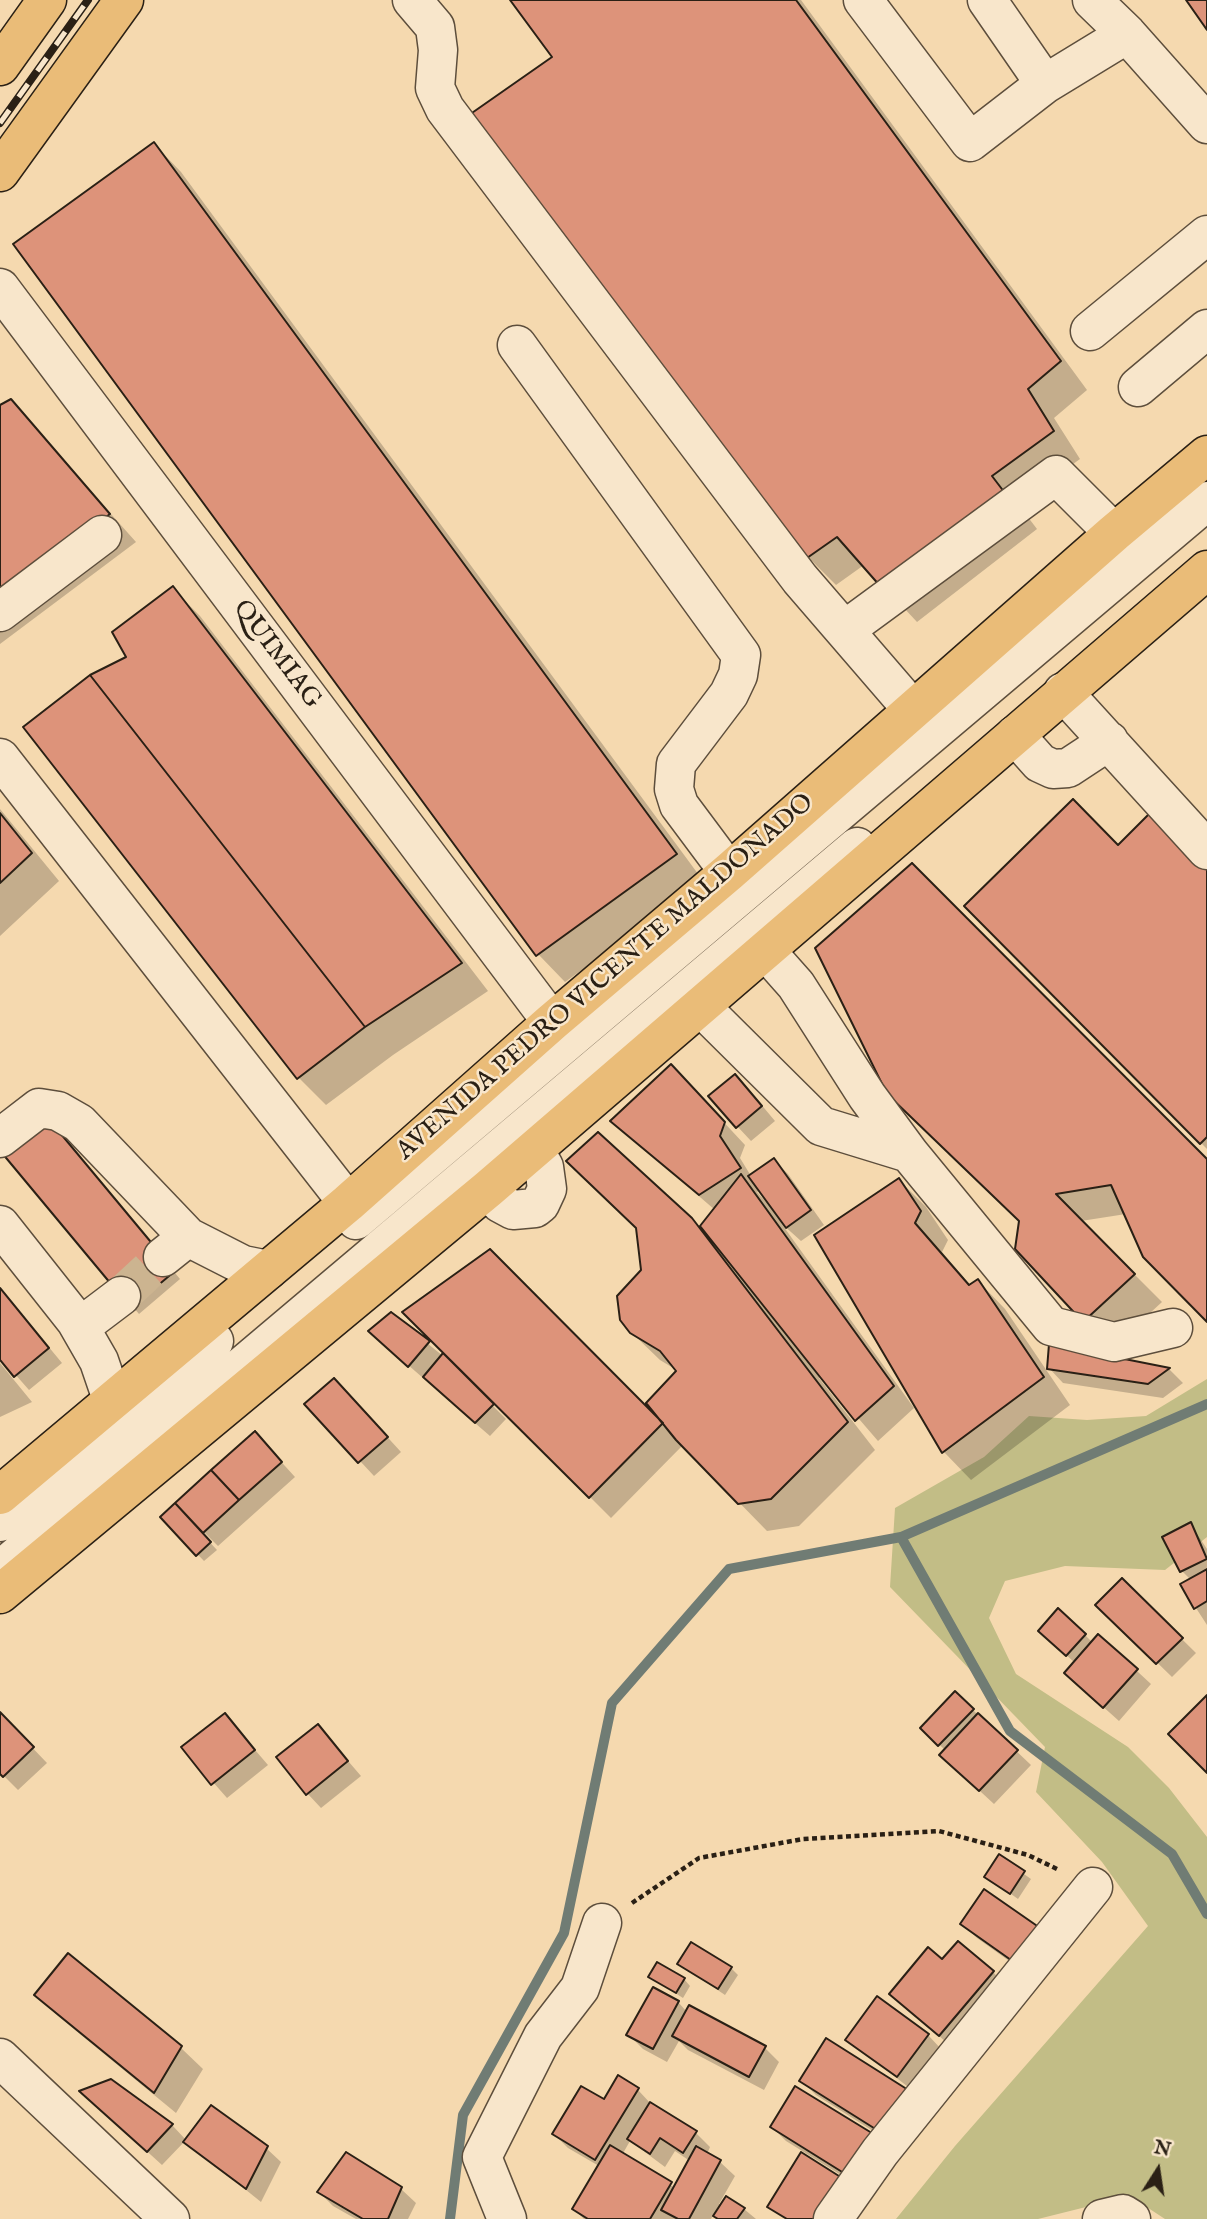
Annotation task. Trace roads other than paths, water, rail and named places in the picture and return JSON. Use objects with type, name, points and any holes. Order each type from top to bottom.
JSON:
[{"type":"main road","points":[[0,66],[47,0]]},
{"type":"main road","points":[[0,172],[124,0]]},
{"type":"main road","name":"AVENIDA PEDRO VICENTE MALDONADO","points":[[0,1495],[348,1203],[551,1022],[729,872],[1114,533],[1207,455]]},
{"type":"main road","points":[[0,1594],[488,1189],[1207,570]]},
{"type":"street","points":[[412,0],[435,27],[438,50],[435,88],[444,109],[800,579],[914,710]]},
{"type":"street","points":[[863,0],[970,142],[1045,84],[1127,34]]},
{"type":"street","points":[[987,0],[1045,84]]},
{"type":"street","points":[[1092,0],[1127,34],[1207,124]]},
{"type":"street","points":[[1090,331],[1207,235]]},
{"type":"street","name":"QUIMIAG","points":[[0,288],[551,1022]]},
{"type":"street","points":[[1138,387],[1207,329]]},
{"type":"street","points":[[517,345],[741,655],[738,675],[729,694],[676,764],[674,789],[678,805],[729,872]]},
{"type":"street","points":[[846,629],[1056,475],[1114,533]]},
{"type":"street","points":[[0,1522],[1207,501]]},
{"type":"street","points":[[0,612],[102,535]]},
{"type":"street","points":[[0,1570],[1207,552]]},
{"type":"street","points":[[1063,692],[1207,850]]},
{"type":"street","points":[[1015,735],[1040,764],[1054,769],[1068,768],[1109,741]]},
{"type":"street","points":[[0,758],[348,1203]]},
{"type":"street","points":[[765,950],[796,985],[867,1096],[909,1153],[1051,1326],[1114,1342],[1173,1328]]},
{"type":"street","points":[[700,1006],[821,1126],[909,1153]]},
{"type":"street","points":[[0,1138],[39,1108],[58,1111],[79,1123],[176,1247],[268,1269]]},
{"type":"street","points":[[0,1225],[80,1327],[99,1361],[113,1399]]},
{"type":"street","points":[[80,1327],[121,1296]]},
{"type":"street","points":[[833,2219],[880,2152],[1093,1887]]},
{"type":"street","points":[[507,2219],[482,2157],[543,2036],[580,1988],[602,1923]]},
{"type":"street","points":[[0,2058],[170,2219]]},
{"type":"street","points":[[1102,2219],[1123,2214],[1131,2219]]},
{"type":"waterway","points":[[450,2219],[463,2115],[564,1933],[612,1703],[729,1569],[901,1537],[1207,1404]]},
{"type":"waterway","points":[[901,1537],[1010,1731],[1172,1854],[1207,1914]]},
{"type":"tunnel","points":[[121,1296],[163,1257]]},
{"type":"railway","points":[[0,123],[88,0]]}]
